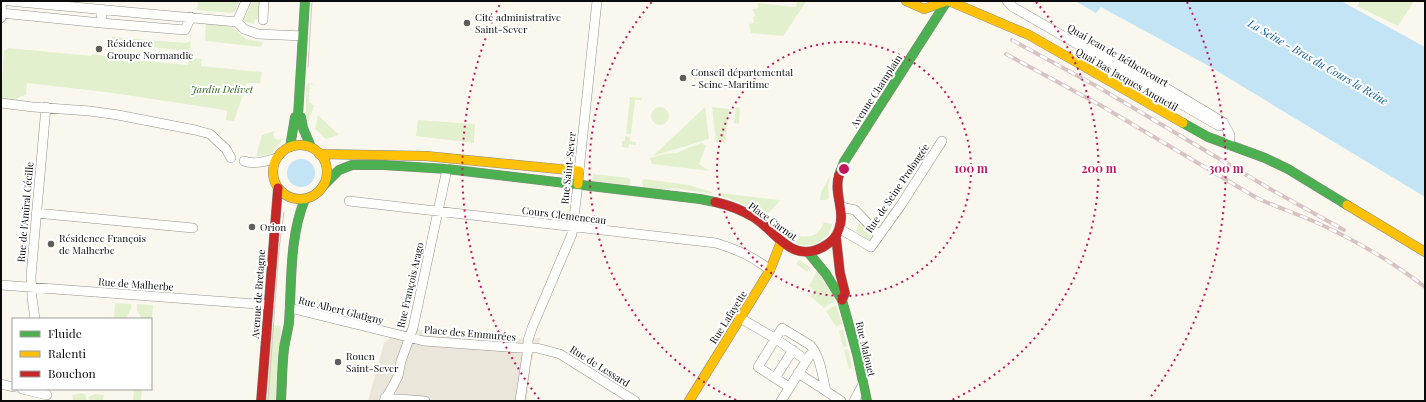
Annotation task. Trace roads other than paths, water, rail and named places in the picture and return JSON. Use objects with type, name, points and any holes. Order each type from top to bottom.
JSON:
[{"type":"street","points":[[1,18],[2,1]]},
{"type":"street","points":[[9,1],[237,22],[244,29],[258,34],[303,36]]},
{"type":"street","points":[[237,22],[246,1]]},
{"type":"street","points":[[263,20],[264,1]]},
{"type":"street","points":[[290,147],[295,118],[298,116],[305,1]]},
{"type":"street","name":"Rue Saint-Sever","points":[[520,401],[528,340],[572,234],[597,1]]},
{"type":"street","points":[[906,1],[924,9],[947,1]]},
{"type":"street","name":"Quai Bas Jacques Anquetil","points":[[947,1],[975,11],[1029,35],[1181,123],[1208,137],[1265,158],[1288,169],[1425,252]]},
{"type":"street","name":"Avenue Champlain","points":[[841,207],[836,184],[844,162],[947,1]]},
{"type":"street","name":"Quai Jean de Béthencourt","points":[[1008,1],[1013,7],[1219,126]]},
{"type":"street","points":[[101,23],[102,9]]},
{"type":"street","points":[[1,14],[185,30],[191,17]]},
{"type":"street","name":"Quai Bas Jacques Anquetil","points":[[1073,32],[1223,122],[1230,134],[1229,145]]},
{"type":"street","points":[[1,102],[33,107],[46,107],[118,115],[210,134],[226,150],[231,158]]},
{"type":"street","name":"Rue de l'Amiral Cécille","points":[[35,318],[31,287],[46,107]]},
{"type":"street","points":[[298,116],[301,117],[303,128],[311,148]]},
{"type":"street","name":"Rue de Seine Prolongée","points":[[838,233],[871,247],[901,205],[942,141]]},
{"type":"street","points":[[323,186],[327,169],[320,154],[311,148],[299,145],[290,147],[282,152],[277,158],[273,174],[278,188],[288,196],[298,199],[305,199],[314,195],[323,186],[339,170],[352,165],[364,164],[447,169],[578,184]]},
{"type":"street","points":[[320,154],[433,157],[579,171]]},
{"type":"street","points":[[246,162],[261,162],[277,158]]},
{"type":"street","name":"Rue François Arago","points":[[384,400],[398,376],[401,361],[410,338],[447,169]]},
{"type":"street","name":"Place Carnot","points":[[578,184],[723,203],[745,212],[764,226],[781,242],[794,249],[808,252]]},
{"type":"street","name":"Avenue de Bretagne","points":[[261,401],[278,188]]},
{"type":"street","points":[[280,401],[284,348],[289,324],[289,290],[293,247],[300,211],[305,199]]},
{"type":"street","name":"Cours Clemenceau","points":[[349,201],[572,228],[716,243],[755,259],[770,270]]},
{"type":"street","points":[[808,252],[822,248],[838,233],[841,207],[855,210],[879,235]]},
{"type":"street","points":[[36,213],[193,228]]},
{"type":"street","name":"Rue Malouet","points":[[838,233],[840,273],[845,294],[842,300]]},
{"type":"street","name":"Rue Lafayette","points":[[689,401],[776,260],[781,242]]},
{"type":"street","name":"Rue Malouet","points":[[808,252],[826,274],[842,300],[857,354],[863,384],[854,401]]},
{"type":"street","name":"Rue de Malherbe","points":[[1,285],[269,305]]},
{"type":"street","name":"Rue Albert Glatigny","points":[[290,308],[410,338]]},
{"type":"street","points":[[740,318],[776,339],[806,360]]},
{"type":"street","points":[[789,387],[758,367],[782,328],[814,349],[817,354],[826,391]]},
{"type":"street","name":"Place des Emmurées","points":[[410,338],[424,341],[528,348]]},
{"type":"street","name":"Rue de Lessard","points":[[528,348],[560,354],[635,401]]},
{"type":"street","points":[[781,401],[814,349]]},
{"type":"street","points":[[775,378],[793,350]]},
{"type":"street","points":[[798,373],[841,401]]},
{"type":"street","points":[[1,384],[12,387]]},
{"type":"street","points":[[863,384],[867,401]]},
{"type":"street","points":[[26,390],[47,395]]},
{"type":"street","points":[[384,400],[425,401]]},
{"type":"water","name":"La Seine - Bras du Cours la Reine","points":[[1075,1],[1341,1],[1425,47],[1425,197],[1207,65],[1101,7],[1096,13]]},
{"type":"water","points":[[301,159],[307,160],[311,163],[314,167],[314,179],[311,183],[307,186],[301,187],[295,186],[291,183],[288,179],[287,173],[288,167],[291,163],[295,160]]},
{"type":"tram line","points":[[308,67],[312,1]]},
{"type":"tram line","points":[[268,401],[279,249],[284,212]]},
{"type":"railway","points":[[1012,40],[1098,87],[1272,190],[1344,230]]},
{"type":"railway","points":[[1006,54],[1100,105],[1257,198],[1314,221],[1362,246],[1388,261],[1425,287]]},
{"type":"place","name":"Cité administrative Saint-Sever","points":[[467,23]]},
{"type":"place","name":"Résidence Groupe Normandie","points":[[99,49]]},
{"type":"place","name":"Conseil départemental - Seine-Maritime","points":[[683,78]]},
{"type":"place","name":"Orion","points":[[252,227]]},
{"type":"place","name":"Résidence François de Malherbe","points":[[51,244]]},
{"type":"place","name":"Rouen Saint-Sever","points":[[338,362]]},
{"type":"park label","name":"Jardin Delivet","points":[[222,89]]}]
